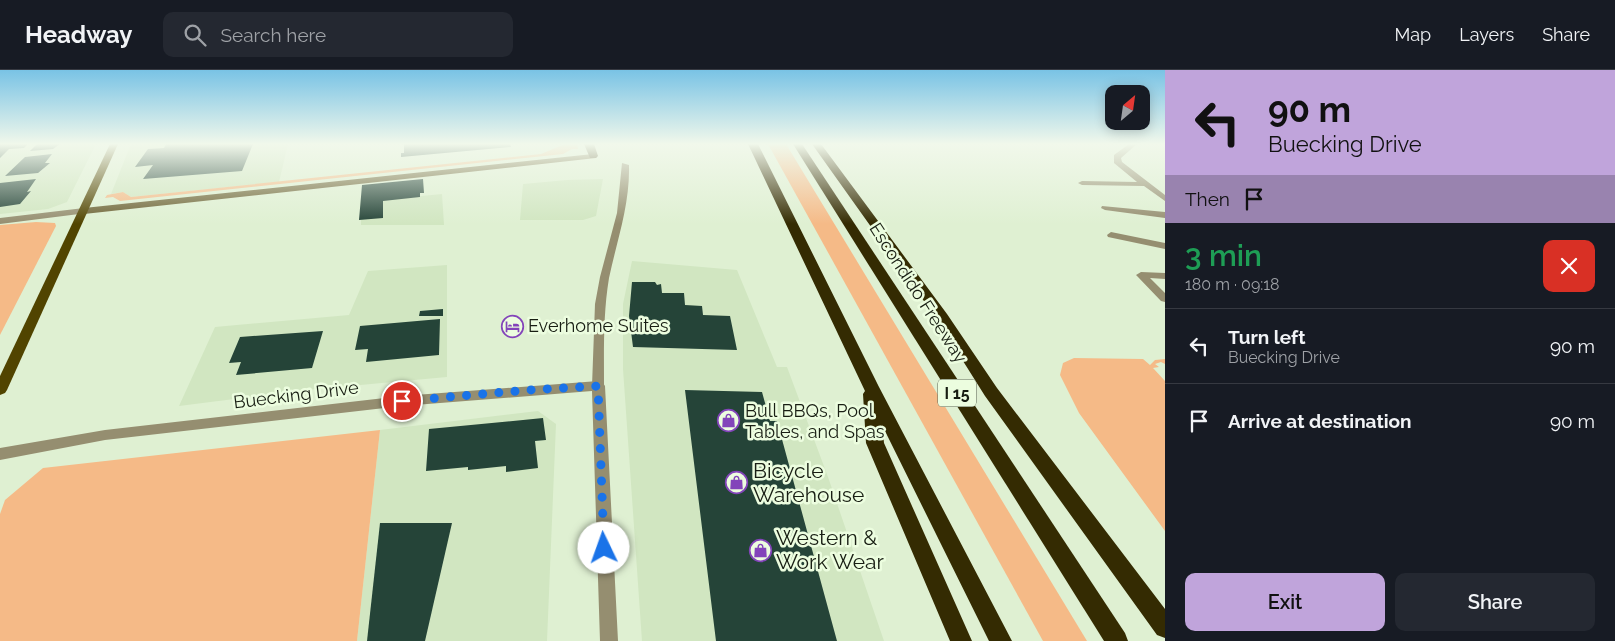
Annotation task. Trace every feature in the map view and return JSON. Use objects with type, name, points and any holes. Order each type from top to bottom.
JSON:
[{"type":"highway","points":[[766,171],[871,387],[1001,641]]},
{"type":"highway","name":"Escondido Freeway","points":[[814,171],[1117,641]]},
{"type":"highway","points":[[835,171],[942,317],[996,400],[1165,626]]},
{"type":"highway","points":[[871,387],[874,443],[961,641]]},
{"type":"main road","points":[[0,390],[102,171]]},
{"type":"main road","points":[[84,212],[221,195],[453,171]]},
{"type":"street","points":[[609,641],[598,386],[602,294],[624,200],[625,171]]},
{"type":"street","points":[[1128,171],[1165,199]]},
{"type":"street","points":[[1082,183],[1146,184]]},
{"type":"street","points":[[1105,208],[1165,215]]},
{"type":"street","points":[[0,221],[84,212]]},
{"type":"street","points":[[1112,235],[1165,246]]},
{"type":"street","points":[[1165,276],[1141,276],[1165,299]]},
{"type":"street","name":"Buecking Drive","points":[[0,454],[106,436],[402,401],[598,386]]},
{"type":"shaded area","points":[[0,171],[83,171],[67,202],[48,209],[0,214]]},
{"type":"shaded area","points":[[120,171],[282,171],[279,182],[131,197],[123,192],[111,194]]},
{"type":"shaded area","points":[[382,171],[406,171],[120,201],[113,197],[105,198],[107,195],[123,192],[131,197]]},
{"type":"shaded area","points":[[783,171],[802,171],[1087,641],[1043,641]]},
{"type":"shaded area","points":[[603,179],[596,216],[583,220],[520,220],[523,184]]},
{"type":"shaded area","points":[[442,194],[444,225],[361,225],[361,202]]},
{"type":"shaded area","points":[[36,222],[55,223],[56,226],[0,335],[0,225]]},
{"type":"shaded area","points":[[632,261],[737,270],[777,367],[787,367],[828,477],[884,641],[642,641],[623,369],[623,304]]},
{"type":"shaded area","points":[[447,265],[447,377],[306,390],[179,406],[215,327],[349,315],[368,271]]},
{"type":"shaded area","points":[[1074,358],[1143,359],[1150,365],[1155,360],[1165,359],[1165,364],[1161,362],[1155,364],[1159,367],[1153,368],[1165,381],[1165,531],[1079,413],[1060,375],[1063,363]]},
{"type":"shaded area","points":[[538,411],[556,424],[547,641],[357,641],[380,430]]},
{"type":"shaded area","points":[[380,430],[357,641],[0,641],[0,514],[5,500],[43,468]]},
{"type":"building","points":[[11,171],[41,171],[38,173],[5,176]]},
{"type":"building","points":[[149,171],[242,171],[242,171],[143,179]]},
{"type":"building","points":[[36,179],[27,192],[31,191],[20,204],[0,207],[0,183]]},
{"type":"building","points":[[423,179],[424,193],[420,193],[420,197],[383,201],[383,218],[359,220],[362,185]]},
{"type":"building","points":[[632,282],[655,282],[657,285],[661,284],[662,293],[684,293],[685,305],[702,306],[703,315],[730,316],[737,350],[633,347],[629,316]]},
{"type":"building","points":[[443,309],[443,316],[419,316],[420,311]]},
{"type":"building","points":[[440,319],[439,355],[366,362],[368,349],[355,350],[360,326]]},
{"type":"building","points":[[323,331],[312,368],[236,375],[241,362],[229,363],[240,337]]},
{"type":"building","points":[[685,390],[762,392],[770,421],[777,421],[837,641],[716,641]]},
{"type":"building","points":[[543,418],[546,440],[535,441],[538,468],[506,472],[506,466],[468,470],[468,467],[426,471],[429,429]]},
{"type":"building","points":[[380,523],[452,523],[425,641],[367,641]]},
{"type":"place","name":"Everhome Suites","points":[[512,326]]},
{"type":"place","name":"Bull BBQs, Pool Tables, and Spas","points":[[729,421]]},
{"type":"place","name":"Bicycle Warehouse","points":[[737,483]]},
{"type":"place","name":"Western & Work Wear","points":[[760,550]]},
{"type":"route","points":[[402,401],[598,386],[604,548]]}]
